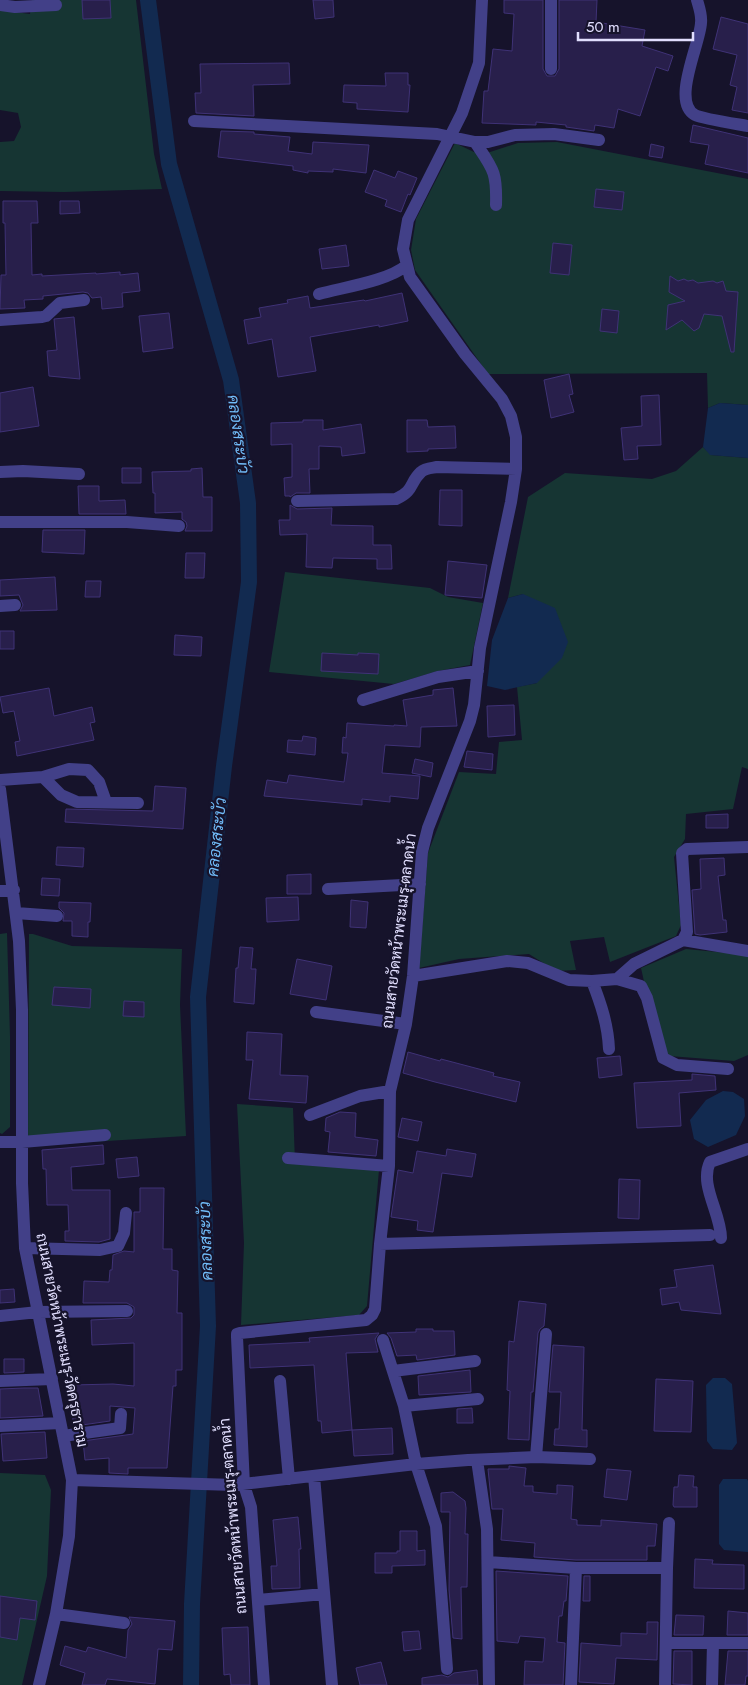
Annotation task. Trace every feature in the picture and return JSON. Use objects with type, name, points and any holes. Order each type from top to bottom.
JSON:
[{"type":"street","name":"ถนนสายวัดหน้าพระเมรุ-ตลาดน้ำ","points":[[264,1685],[251,1507],[239,1485],[238,1334],[366,1320],[375,1309],[389,1166],[390,1092],[406,1024],[413,976],[422,852],[428,828],[470,721],[474,704],[480,648],[512,502],[516,469],[516,437],[511,416],[502,399],[465,354],[410,277],[404,249],[408,220],[462,113],[479,63],[482,0]]},
{"type":"street","points":[[551,69],[552,0]]},
{"type":"street","points":[[697,0],[701,24],[684,96],[688,109],[695,115],[748,126]]},
{"type":"street","points":[[0,5],[15,7],[56,5]]},
{"type":"street","points":[[194,121],[437,134],[474,142],[488,142],[515,135],[554,134],[599,140]]},
{"type":"street","points":[[474,142],[493,169],[497,183],[496,205]]},
{"type":"street","points":[[320,294],[385,277],[399,272],[407,265]]},
{"type":"street","points":[[0,320],[42,317],[49,314],[60,303],[84,300]]},
{"type":"street","points":[[297,501],[396,499],[411,488],[420,472],[427,469],[516,469]]},
{"type":"street","points":[[0,472],[23,471],[79,474]]},
{"type":"street","points":[[0,522],[127,522],[179,526]]},
{"type":"street","points":[[0,606],[15,605]]},
{"type":"street","points":[[364,700],[438,677],[478,671]]},
{"type":"street","points":[[0,780],[43,777],[69,769],[88,770],[99,782],[106,802]]},
{"type":"street","points":[[43,777],[61,795],[78,802],[138,803]]},
{"type":"street","name":"ถนนสายวัดหน้าพระเมรุ-วัดครุธาราม","points":[[0,789],[2,815],[14,890],[22,1010],[22,1184],[26,1248],[72,1480],[69,1536],[56,1614],[39,1685]]},
{"type":"street","points":[[683,940],[687,932],[688,923],[682,853],[687,849],[748,847]]},
{"type":"street","points":[[328,889],[420,884]]},
{"type":"street","points":[[0,891],[14,890]]},
{"type":"street","points":[[16,913],[57,916]]},
{"type":"street","points":[[617,979],[634,964],[683,940],[748,950]]},
{"type":"street","points":[[413,976],[507,961],[528,963],[569,980],[617,979],[640,986],[648,998],[663,1058],[677,1065],[728,1069]]},
{"type":"street","points":[[592,981],[608,1032],[609,1049]]},
{"type":"street","points":[[316,1012],[406,1024]]},
{"type":"street","points":[[310,1115],[360,1096],[390,1092]]},
{"type":"street","points":[[0,1142],[105,1135]]},
{"type":"street","points":[[380,1244],[716,1236],[721,1228],[706,1180],[707,1168],[710,1162],[748,1149]]},
{"type":"street","points":[[288,1158],[389,1166]]},
{"type":"street","points":[[26,1248],[100,1250],[118,1246],[124,1233],[126,1213]]},
{"type":"street","points":[[0,1316],[38,1312],[127,1310]]},
{"type":"street","points":[[536,1457],[546,1334]]},
{"type":"street","points":[[383,1340],[404,1406],[416,1464],[436,1526],[447,1669]]},
{"type":"street","points":[[393,1370],[475,1361]]},
{"type":"street","points":[[0,1381],[52,1379]]},
{"type":"street","points":[[280,1381],[288,1479]]},
{"type":"street","points":[[404,1406],[478,1399]]},
{"type":"street","points":[[63,1436],[120,1428],[121,1414]]},
{"type":"street","points":[[0,1426],[60,1422]]},
{"type":"street","points":[[72,1480],[239,1485],[416,1464],[536,1457],[590,1459]]},
{"type":"street","points":[[477,1460],[487,1529],[489,1685]]},
{"type":"street","points":[[314,1476],[332,1685]]},
{"type":"street","points":[[665,1685],[668,1523]]},
{"type":"street","points":[[488,1562],[576,1568],[668,1568]]},
{"type":"street","points":[[572,1685],[576,1568]]},
{"type":"street","points":[[258,1600],[324,1594]]},
{"type":"street","points":[[56,1614],[124,1623]]},
{"type":"street","points":[[666,1643],[748,1643]]},
{"type":"street","points":[[712,1685],[713,1643]]},
{"type":"green space","points":[[32,0],[136,0],[154,154],[162,189],[64,192],[0,191],[0,142],[14,141],[21,127],[18,113],[0,110],[0,10],[30,14]]},
{"type":"green space","points":[[557,142],[748,179],[748,405],[720,403],[708,408],[707,373],[488,374],[415,270],[411,250],[416,219],[455,143],[474,152],[487,153],[518,143]]},
{"type":"green space","points":[[703,447],[711,455],[748,458],[748,769],[742,767],[733,809],[686,814],[685,839],[674,857],[681,925],[676,936],[610,962],[604,937],[570,941],[576,970],[556,971],[529,954],[459,959],[419,968],[428,853],[459,772],[496,774],[499,742],[522,740],[517,687],[537,683],[523,594],[508,598],[528,497],[565,473],[652,479],[676,471]]},
{"type":"green space","points":[[285,572],[430,588],[448,597],[483,603],[470,665],[438,671],[394,684],[269,672]]},
{"type":"green space","points":[[7,933],[10,1127],[2,1134],[0,1133],[0,934]]},
{"type":"green space","points":[[29,934],[72,946],[182,949],[180,1005],[186,1136],[28,1146]]},
{"type":"green space","points":[[686,949],[748,955],[748,1055],[734,1061],[669,1056],[657,1040],[641,968]]},
{"type":"green space","points":[[237,1104],[293,1108],[295,1162],[379,1170],[367,1306],[359,1315],[241,1325],[244,1243]]},
{"type":"green space","points":[[0,1473],[45,1475],[51,1490],[47,1576],[22,1685],[0,1685]]},
{"type":"water","points":[[720,403],[748,405],[748,458],[710,455],[703,447],[708,408]]},
{"type":"water","points":[[523,594],[555,608],[568,642],[562,658],[537,683],[505,690],[487,686],[492,640],[508,598]]},
{"type":"water","points":[[723,1091],[733,1092],[744,1099],[745,1116],[736,1135],[708,1147],[694,1139],[690,1120],[706,1100]]},
{"type":"water","points":[[713,1378],[725,1378],[732,1384],[737,1443],[732,1450],[713,1449],[707,1441],[706,1385]]},
{"type":"water","points":[[723,1479],[747,1479],[748,1481],[748,1552],[724,1550],[719,1544],[719,1485]]},
{"type":"building","points":[[82,0],[110,0],[111,18],[83,19]]},
{"type":"building","points":[[313,0],[333,0],[334,17],[315,19]]},
{"type":"building","points":[[504,0],[543,0],[543,69],[547,76],[555,76],[559,69],[559,0],[597,0],[596,22],[645,30],[642,46],[673,56],[668,71],[656,67],[640,116],[618,109],[614,128],[595,125],[594,131],[566,127],[566,125],[536,122],[536,125],[482,123],[484,91],[488,91],[493,49],[512,51],[514,14],[504,13]]},
{"type":"building","points":[[721,17],[748,24],[748,113],[732,110],[737,87],[730,85],[737,55],[713,49]]},
{"type":"building","points":[[289,63],[290,84],[253,85],[254,116],[196,113],[195,93],[201,93],[200,64]]},
{"type":"building","points":[[385,73],[408,73],[408,85],[410,85],[408,112],[357,109],[357,103],[343,102],[344,85],[386,86]]},
{"type":"building","points":[[693,125],[748,138],[748,173],[705,164],[709,145],[690,142]]},
{"type":"building","points":[[221,131],[254,132],[254,134],[290,137],[288,151],[312,154],[313,142],[369,145],[366,173],[333,169],[333,172],[308,171],[308,173],[293,170],[293,166],[218,157]]},
{"type":"building","points":[[651,144],[664,147],[662,158],[649,156]]},
{"type":"building","points":[[374,170],[395,178],[398,171],[417,178],[401,212],[385,206],[387,200],[365,192]]},
{"type":"building","points":[[596,189],[624,192],[622,210],[594,207]]},
{"type":"building","points":[[3,201],[37,201],[38,223],[31,223],[32,275],[120,272],[120,275],[138,273],[140,291],[122,293],[123,307],[102,309],[101,297],[92,298],[88,293],[83,292],[43,296],[43,299],[24,300],[25,308],[0,309],[1,275],[6,275]]},
{"type":"building","points":[[60,201],[79,201],[80,213],[60,214]]},
{"type":"building","points":[[553,243],[572,245],[569,275],[550,273]]},
{"type":"building","points":[[346,245],[349,266],[322,269],[319,249]]},
{"type":"building","points":[[670,276],[678,281],[684,279],[688,281],[693,280],[698,283],[713,281],[717,283],[723,281],[726,291],[738,292],[734,352],[731,352],[722,316],[704,314],[699,328],[694,331],[682,320],[666,330],[668,305],[685,301],[669,292]]},
{"type":"building","points":[[402,293],[408,321],[310,337],[316,371],[278,377],[272,339],[248,344],[244,320],[261,317],[259,308],[288,303],[287,300],[308,296],[310,308],[365,301]]},
{"type":"building","points":[[602,309],[619,311],[617,333],[600,331]]},
{"type":"building","points":[[169,313],[173,348],[143,352],[139,316]]},
{"type":"building","points":[[74,317],[80,379],[49,376],[47,351],[57,350],[54,319]]},
{"type":"building","points":[[569,374],[573,394],[569,395],[574,412],[551,418],[544,380]]},
{"type":"building","points":[[33,387],[39,426],[0,432],[0,393]]},
{"type":"building","points":[[659,395],[661,445],[637,446],[638,459],[624,460],[621,428],[642,426],[641,396]]},
{"type":"building","points":[[303,420],[323,420],[323,430],[361,424],[365,453],[342,456],[341,447],[319,446],[319,469],[309,469],[310,493],[296,493],[290,497],[285,496],[284,478],[292,477],[292,444],[271,445],[271,423],[303,422]]},
{"type":"building","points":[[407,420],[427,420],[428,427],[455,426],[456,448],[407,452]]},
{"type":"building","points":[[122,468],[141,468],[141,483],[122,483]]},
{"type":"building","points":[[202,468],[203,497],[212,497],[212,531],[185,531],[187,526],[186,522],[182,519],[182,512],[155,513],[152,472],[191,471],[191,469]]},
{"type":"building","points":[[78,486],[99,486],[99,501],[125,500],[126,514],[79,514]]},
{"type":"building","points":[[440,490],[462,490],[462,526],[439,525]]},
{"type":"building","points":[[290,505],[297,509],[332,508],[331,525],[373,526],[373,545],[391,545],[392,569],[377,569],[377,559],[333,558],[332,568],[306,567],[307,534],[280,535],[279,520],[290,520]]},
{"type":"building","points":[[43,530],[85,530],[84,554],[42,552]]},
{"type":"building","points":[[186,553],[205,553],[204,578],[185,578]]},
{"type":"building","points":[[448,561],[487,565],[482,598],[445,595]]},
{"type":"building","points":[[55,577],[57,610],[20,611],[23,605],[19,595],[0,596],[0,580]]},
{"type":"building","points":[[86,581],[101,581],[100,597],[85,597]]},
{"type":"building","points":[[0,631],[14,631],[14,649],[0,649]]},
{"type":"building","points":[[175,635],[202,637],[201,656],[174,655]]},
{"type":"building","points":[[322,653],[379,654],[378,674],[321,671]]},
{"type":"building","points":[[49,688],[54,716],[92,707],[95,722],[90,723],[94,740],[17,756],[15,742],[20,741],[14,711],[3,713],[0,697]]},
{"type":"building","points":[[453,688],[457,726],[421,727],[420,747],[385,745],[382,773],[420,776],[418,799],[390,796],[390,802],[362,799],[362,805],[264,796],[267,780],[287,783],[289,775],[344,782],[348,753],[342,753],[343,737],[346,738],[347,723],[407,726],[403,700],[433,695],[433,690]]},
{"type":"building","points":[[514,705],[515,735],[488,737],[487,706]]},
{"type":"building","points":[[303,736],[316,738],[315,755],[287,752],[288,740],[302,741]]},
{"type":"building","points":[[467,751],[493,754],[492,770],[464,767]]},
{"type":"building","points":[[415,759],[433,763],[431,777],[412,773]]},
{"type":"building","points":[[155,786],[186,788],[183,829],[65,822],[66,809],[153,811]]},
{"type":"building","points":[[728,814],[728,828],[706,828],[706,815]]},
{"type":"building","points":[[57,847],[84,848],[83,867],[56,865]]},
{"type":"building","points":[[724,858],[725,875],[718,876],[723,920],[726,920],[727,932],[695,934],[692,890],[701,889],[700,859]]},
{"type":"building","points":[[311,874],[311,894],[287,894],[287,875]]},
{"type":"building","points":[[42,878],[60,879],[59,896],[41,895]]},
{"type":"building","points":[[298,897],[299,920],[267,922],[266,898]]},
{"type":"building","points":[[351,900],[368,902],[366,928],[350,927]]},
{"type":"building","points":[[59,902],[91,903],[88,937],[72,936],[72,921],[63,921],[64,913],[59,908]]},
{"type":"building","points":[[240,947],[253,948],[251,969],[256,969],[254,1004],[234,1002],[236,968],[238,968]]},
{"type":"building","points":[[297,959],[332,966],[326,1000],[290,994]]},
{"type":"building","points":[[54,987],[91,989],[90,1008],[52,1005]]},
{"type":"building","points":[[124,1001],[144,1002],[144,1017],[123,1016]]},
{"type":"building","points":[[247,1032],[282,1034],[280,1075],[308,1076],[306,1103],[249,1099],[253,1060],[246,1060]]},
{"type":"building","points":[[408,1052],[494,1073],[493,1076],[520,1082],[516,1102],[403,1073]]},
{"type":"building","points":[[620,1056],[622,1075],[599,1078],[597,1058]]},
{"type":"building","points":[[692,1074],[715,1076],[716,1090],[679,1093],[681,1126],[637,1128],[634,1083],[692,1080]]},
{"type":"building","points":[[340,1112],[356,1113],[355,1137],[378,1140],[376,1156],[328,1152],[330,1132],[325,1131],[326,1118]]},
{"type":"building","points":[[402,1118],[422,1122],[418,1141],[398,1137]]},
{"type":"building","points":[[103,1145],[104,1164],[71,1167],[72,1190],[110,1190],[110,1239],[99,1242],[65,1241],[65,1231],[69,1231],[68,1205],[47,1205],[46,1169],[43,1169],[42,1150]]},
{"type":"building","points":[[447,1149],[476,1154],[472,1177],[442,1173],[433,1232],[417,1230],[418,1221],[391,1217],[398,1170],[413,1173],[417,1151],[446,1156]]},
{"type":"building","points":[[137,1157],[139,1176],[118,1178],[116,1159]]},
{"type":"building","points":[[619,1179],[640,1180],[639,1219],[618,1218]]},
{"type":"building","points":[[140,1188],[164,1188],[163,1249],[172,1249],[172,1270],[178,1271],[177,1313],[182,1313],[182,1370],[176,1370],[176,1386],[173,1386],[167,1468],[128,1468],[128,1474],[109,1473],[109,1458],[85,1460],[83,1441],[133,1434],[135,1408],[110,1406],[110,1421],[82,1425],[81,1423],[73,1423],[72,1385],[113,1384],[134,1386],[134,1343],[92,1345],[91,1320],[131,1318],[134,1315],[134,1307],[127,1303],[83,1303],[84,1281],[109,1282],[113,1255],[124,1251],[134,1252],[134,1212],[140,1212]]},
{"type":"building","points":[[713,1265],[721,1314],[681,1310],[679,1302],[662,1305],[660,1289],[677,1287],[674,1270]]},
{"type":"building","points":[[14,1289],[15,1302],[0,1303],[0,1290]]},
{"type":"building","points":[[519,1301],[546,1304],[544,1326],[538,1333],[533,1392],[531,1392],[529,1440],[508,1439],[510,1391],[507,1390],[509,1341],[514,1342]]},
{"type":"building","points":[[416,1329],[454,1331],[455,1355],[417,1360],[416,1355],[397,1356],[391,1338],[387,1333],[416,1332]]},
{"type":"building","points":[[379,1333],[375,1339],[378,1352],[346,1353],[352,1430],[322,1433],[321,1421],[318,1421],[314,1365],[250,1368],[249,1345],[310,1342],[309,1338]]},
{"type":"building","points":[[553,1345],[584,1347],[582,1430],[587,1430],[587,1447],[554,1445],[555,1429],[559,1429],[561,1392],[549,1392]]},
{"type":"building","points":[[4,1359],[24,1359],[24,1372],[4,1373]]},
{"type":"building","points":[[470,1370],[471,1392],[419,1395],[418,1376]]},
{"type":"building","points":[[656,1379],[693,1381],[691,1432],[654,1431]]},
{"type":"building","points":[[38,1388],[43,1416],[0,1418],[0,1389]]},
{"type":"building","points":[[472,1408],[473,1423],[457,1423],[457,1409]]},
{"type":"building","points":[[392,1428],[393,1454],[354,1456],[352,1430]]},
{"type":"building","points":[[45,1432],[47,1458],[3,1461],[1,1434]]},
{"type":"building","points":[[509,1466],[526,1468],[524,1486],[533,1486],[533,1492],[557,1494],[557,1485],[573,1486],[571,1519],[577,1520],[577,1525],[601,1526],[601,1520],[657,1524],[655,1546],[647,1546],[647,1560],[576,1560],[534,1557],[535,1543],[501,1540],[503,1509],[492,1509],[488,1469],[509,1469]]},
{"type":"building","points":[[607,1469],[631,1471],[627,1500],[604,1497]]},
{"type":"building","points":[[679,1475],[694,1476],[693,1487],[697,1487],[697,1507],[674,1507],[674,1487],[678,1487]]},
{"type":"building","points":[[453,1492],[465,1501],[465,1534],[468,1534],[467,1587],[461,1587],[462,1639],[453,1638],[449,1590],[450,1512],[441,1512],[441,1493]]},
{"type":"building","points":[[298,1517],[301,1549],[299,1549],[300,1588],[272,1589],[271,1566],[277,1566],[273,1520]]},
{"type":"building","points":[[400,1531],[417,1531],[417,1551],[425,1550],[425,1565],[392,1566],[392,1573],[375,1573],[375,1553],[397,1553],[397,1551],[400,1551]]},
{"type":"building","points":[[695,1559],[713,1560],[712,1564],[744,1565],[744,1589],[694,1588]]},
{"type":"building","points":[[496,1571],[568,1576],[566,1601],[564,1601],[562,1616],[559,1616],[557,1642],[565,1643],[563,1685],[524,1685],[525,1661],[543,1662],[545,1638],[520,1636],[518,1643],[497,1641]]},
{"type":"building","points":[[584,1576],[590,1576],[590,1601],[583,1601]]},
{"type":"building","points":[[0,1596],[37,1601],[35,1620],[20,1618],[17,1640],[0,1637]]},
{"type":"building","points":[[728,1611],[748,1613],[748,1635],[727,1635]]},
{"type":"building","points":[[676,1615],[704,1616],[703,1635],[674,1635]]},
{"type":"building","points":[[129,1617],[175,1621],[172,1650],[158,1649],[155,1684],[107,1679],[105,1685],[82,1685],[85,1673],[60,1665],[65,1646],[86,1652],[88,1647],[126,1658],[128,1630],[132,1624]]},
{"type":"building","points":[[647,1622],[658,1622],[657,1660],[616,1658],[614,1684],[579,1682],[581,1643],[621,1646],[621,1633],[647,1634]]},
{"type":"building","points":[[248,1627],[250,1685],[231,1685],[230,1674],[224,1675],[222,1628]]},
{"type":"building","points":[[419,1631],[421,1649],[404,1651],[402,1632]]},
{"type":"building","points":[[674,1651],[692,1651],[692,1685],[673,1684]]},
{"type":"building","points":[[728,1651],[748,1651],[748,1676],[746,1676],[745,1685],[725,1685]]},
{"type":"building","points":[[381,1662],[387,1685],[360,1685],[356,1668]]},
{"type":"building","points":[[477,1670],[478,1685],[422,1685],[422,1678],[442,1675],[448,1677],[454,1673]]},
{"type":"waterway","name":"คลองสระบัว","points":[[148,0],[169,164],[231,380],[248,503],[249,582],[224,766],[198,997],[208,1326],[192,1604],[191,1685]]}]
